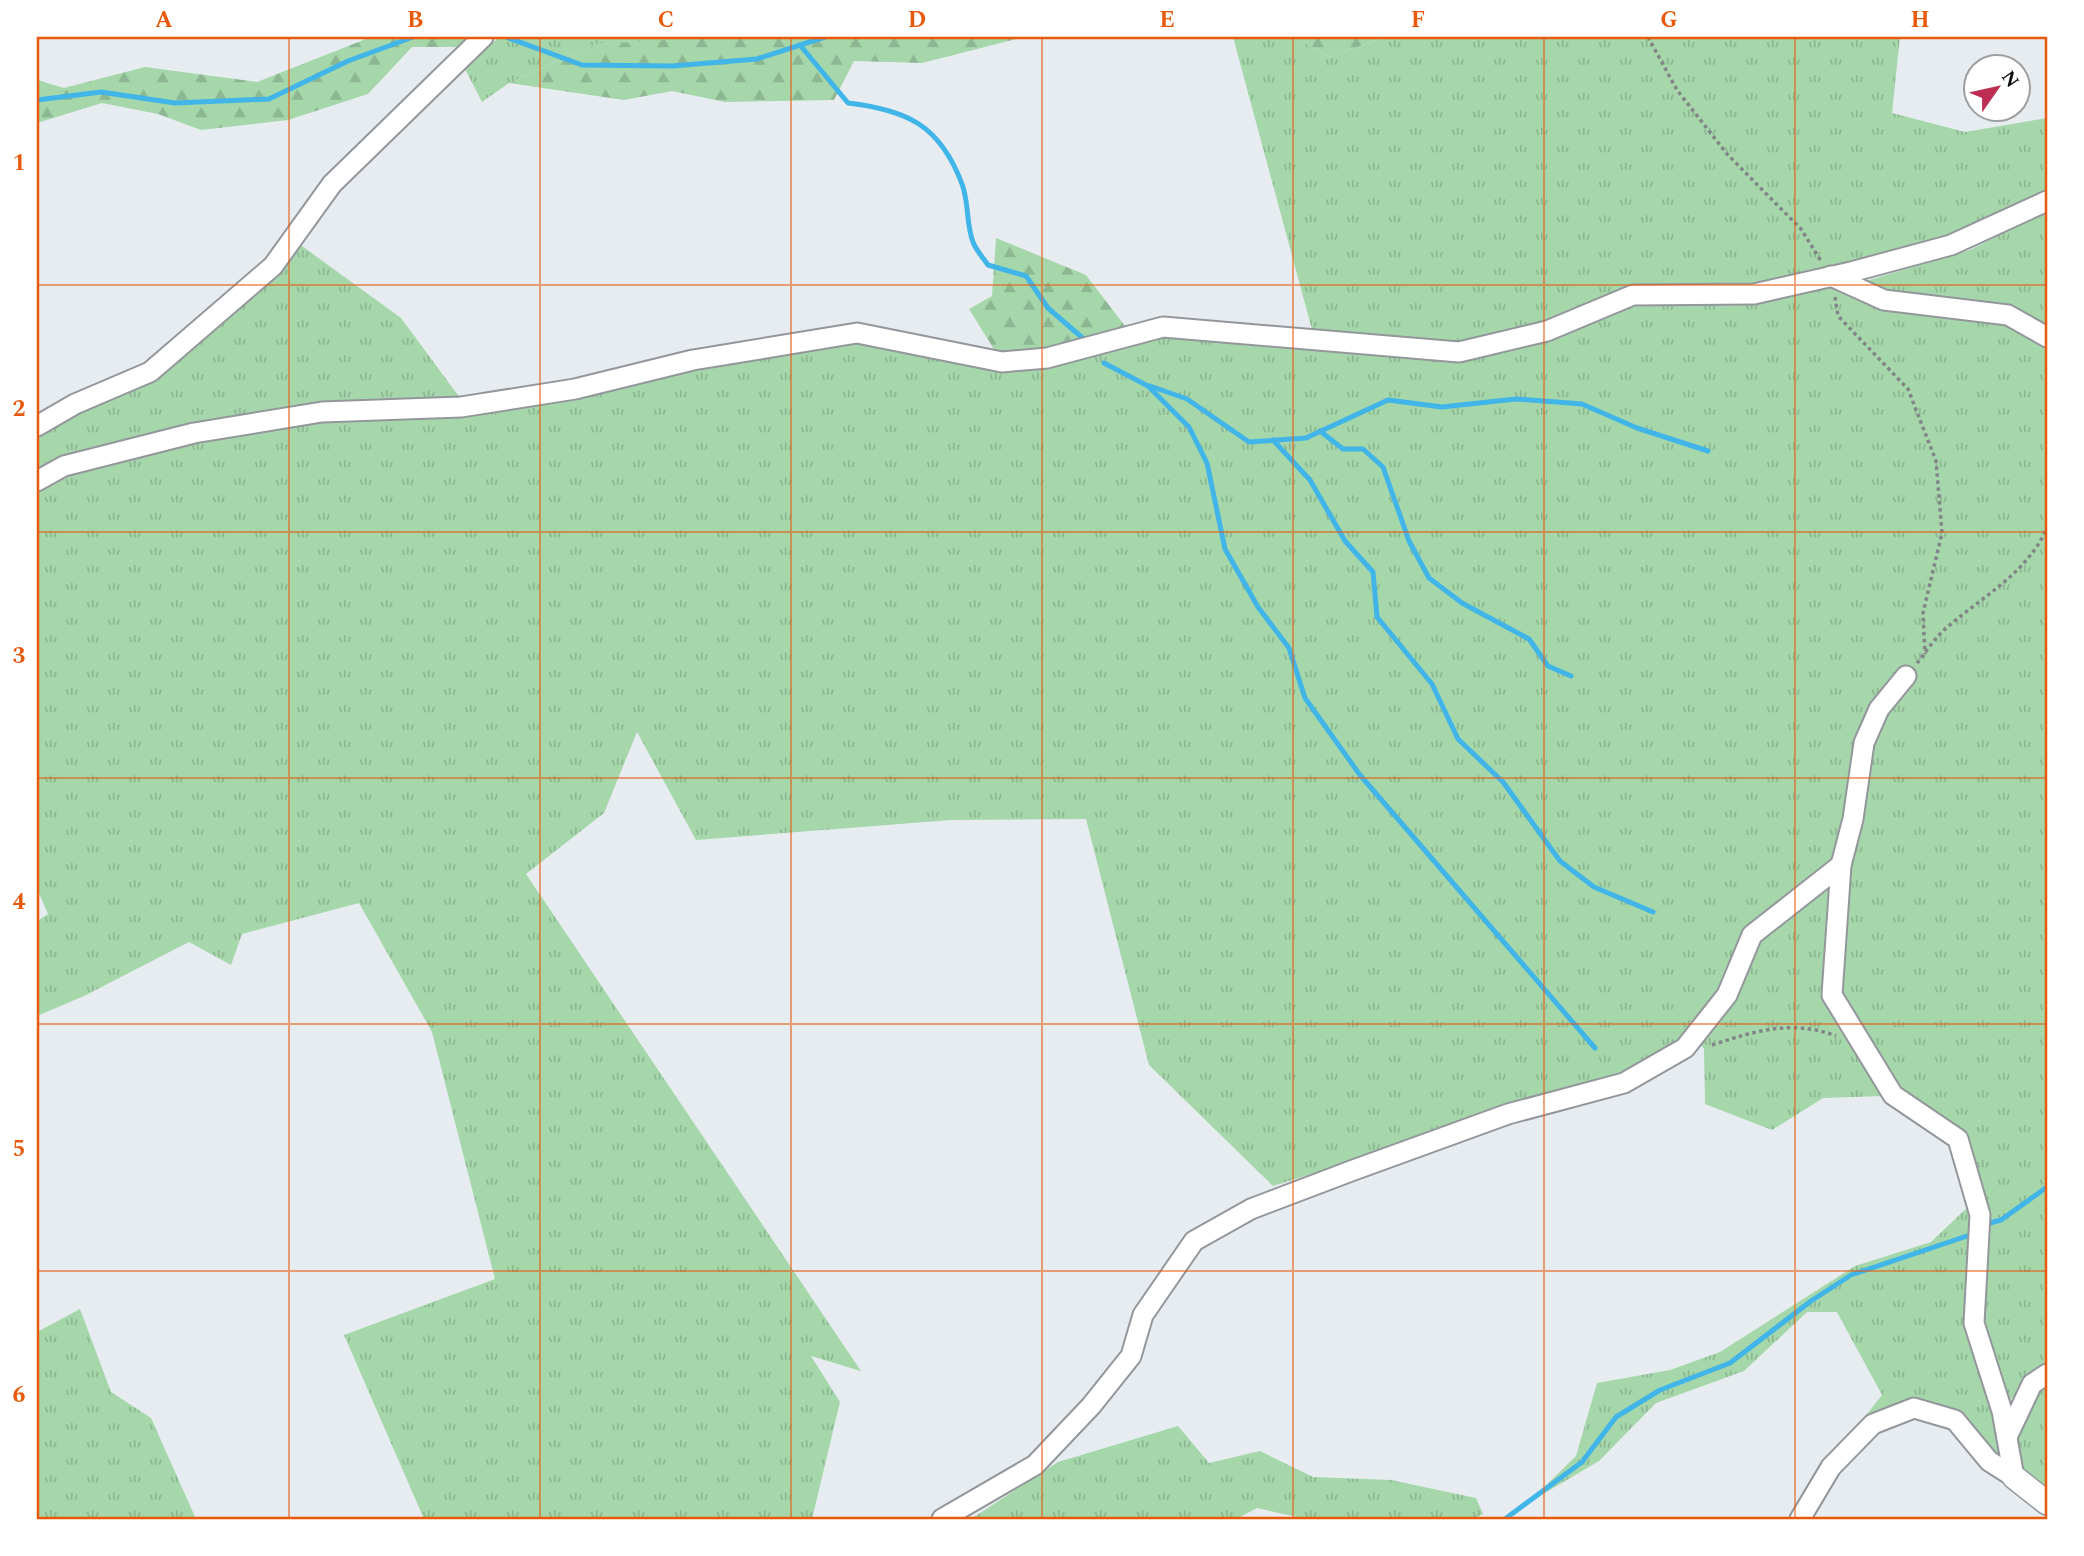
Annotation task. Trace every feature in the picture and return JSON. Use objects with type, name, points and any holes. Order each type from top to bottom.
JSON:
[{"type":"street","points":[[37,426],[75,404],[150,372],[273,266],[332,184],[483,37]]},
{"type":"street","points":[[37,481],[64,466],[194,433],[322,412],[461,407],[575,389],[693,360],[857,333],[1002,362],[1048,358],[1163,327],[1459,352],[1547,331],[1633,295],[1754,294],[1951,246],[2047,201]]},
{"type":"street","points":[[1831,276],[1884,300],[2008,316],[2047,337]]},
{"type":"street","points":[[1906,676],[1879,709],[1864,743],[1853,819],[1842,865],[1832,995],[1893,1096],[1958,1139],[1980,1216],[1974,1324],[2002,1410],[2014,1477]]},
{"type":"street","points":[[942,1519],[1035,1465],[1091,1406],[1130,1356],[1143,1315],[1194,1241],[1251,1209],[1339,1176],[1508,1114],[1624,1083],[1685,1048],[1727,995],[1752,935],[1842,865]]},
{"type":"street","points":[[2007,1437],[2032,1384],[2047,1374]]},
{"type":"street","points":[[1801,1519],[1832,1467],[1873,1424],[1914,1408],[1955,1420],[1989,1461],[2047,1503]]},
{"type":"path","points":[[1648,37],[1677,90],[1727,154],[1801,229],[1831,276],[1838,316],[1908,388],[1936,461],[1942,533],[1923,613],[1925,653]]},
{"type":"path","points":[[1906,676],[1944,630],[2001,587],[2040,544],[2047,528]]},
{"type":"path","points":[[1685,1048],[1704,1048],[1756,1031],[1811,1027],[1864,1046]]},
{"type":"green space","points":[[371,37],[476,37],[465,47],[412,47],[368,94],[288,120],[201,130],[158,114],[102,103],[37,123],[37,80],[64,88],[145,67],[257,82]]},
{"type":"green space","points":[[499,37],[690,37],[687,40],[596,44],[509,83],[482,102],[465,69]]},
{"type":"green space","points":[[717,37],[1024,37],[922,63],[854,61],[834,100],[725,102],[672,91],[624,100],[509,83],[596,44]]},
{"type":"green space","points":[[1233,37],[1294,37],[1330,57],[1385,37],[1900,37],[1892,113],[1965,132],[2047,118],[2047,197],[1950,241],[1752,288],[1630,289],[1541,326],[1458,346],[1314,337]]},
{"type":"green space","points":[[1294,37],[1385,37],[1330,57]]},
{"type":"green space","points":[[2047,210],[2047,327],[1887,292],[1866,281],[1970,250]]},
{"type":"green space","points":[[996,238],[1086,275],[1128,330],[1048,350],[997,354],[969,309],[992,296]]},
{"type":"green space","points":[[295,241],[401,318],[463,402],[323,406],[37,475],[37,434],[154,376]]},
{"type":"green space","points":[[1823,285],[1882,308],[2007,322],[2047,345],[2047,1365],[2026,1380],[2006,1406],[1980,1324],[1964,1136],[1899,1092],[1839,994],[1847,865],[1873,706],[1837,861],[1744,931],[1722,990],[1679,1041],[1622,1076],[1273,1186],[1149,1065],[1086,819],[951,820],[696,840],[637,732],[604,813],[526,874],[861,1371],[811,1356],[840,1402],[812,1519],[424,1519],[344,1335],[495,1279],[432,1032],[359,903],[242,934],[231,965],[189,942],[84,996],[37,1016],[37,921],[48,914],[37,889],[37,492],[66,477],[197,441],[857,341],[1003,371],[1165,335],[1459,361],[1551,340],[1635,303],[1754,304]]},
{"type":"green space","points":[[1835,877],[1826,998],[1884,1096],[1823,1098],[1772,1130],[1705,1104],[1704,1048],[1697,1043],[1759,937]]},
{"type":"green space","points":[[1970,1205],[1975,1217],[1967,1324],[1997,1418],[2006,1464],[1913,1402],[1860,1423],[1882,1395],[1837,1312],[1807,1312],[1744,1371],[1656,1403],[1599,1461],[1528,1503],[1576,1456],[1597,1383],[1670,1370],[1720,1352],[1855,1266],[1931,1242]]},
{"type":"green space","points":[[80,1309],[111,1392],[151,1418],[196,1519],[37,1519],[37,1332]]},
{"type":"green space","points":[[2047,1384],[2047,1493],[2023,1473],[2017,1436],[2041,1389]]},
{"type":"green space","points":[[1178,1426],[1209,1463],[1260,1451],[1313,1477],[1391,1480],[1476,1498],[1483,1514],[1473,1519],[1306,1519],[1257,1508],[1236,1519],[971,1519],[1058,1462]]},
{"type":"waterway","points":[[37,100],[101,92],[175,103],[269,99],[348,61],[413,37]]},
{"type":"waterway","points":[[506,37],[582,65],[672,66],[757,59],[825,37]]},
{"type":"waterway","points":[[800,45],[848,103],[888,110],[919,124],[932,134],[943,147],[962,184],[971,235],[982,257],[988,265],[1026,276],[1048,308],[1086,341]]},
{"type":"waterway","points":[[1104,363],[1148,386],[1189,427],[1207,463],[1225,549],[1258,607],[1289,648],[1305,698],[1360,775],[1595,1048]]},
{"type":"waterway","points":[[1150,386],[1187,399],[1249,442],[1306,438],[1388,400],[1442,407],[1516,399],[1582,404],[1637,428],[1708,451]]},
{"type":"waterway","points":[[1320,431],[1343,449],[1363,449],[1383,467],[1409,541],[1429,578],[1462,603],[1529,639],[1548,666],[1571,676]]},
{"type":"waterway","points":[[1273,440],[1310,480],[1345,541],[1373,572],[1377,617],[1432,684],[1458,739],[1503,782],[1560,861],[1594,887],[1653,912]]},
{"type":"waterway","points":[[1990,1223],[2001,1220],[2047,1187]]},
{"type":"waterway","points":[[1505,1519],[1582,1462],[1616,1417],[1660,1390],[1730,1363],[1811,1301],[1851,1275],[1967,1236]]}]
